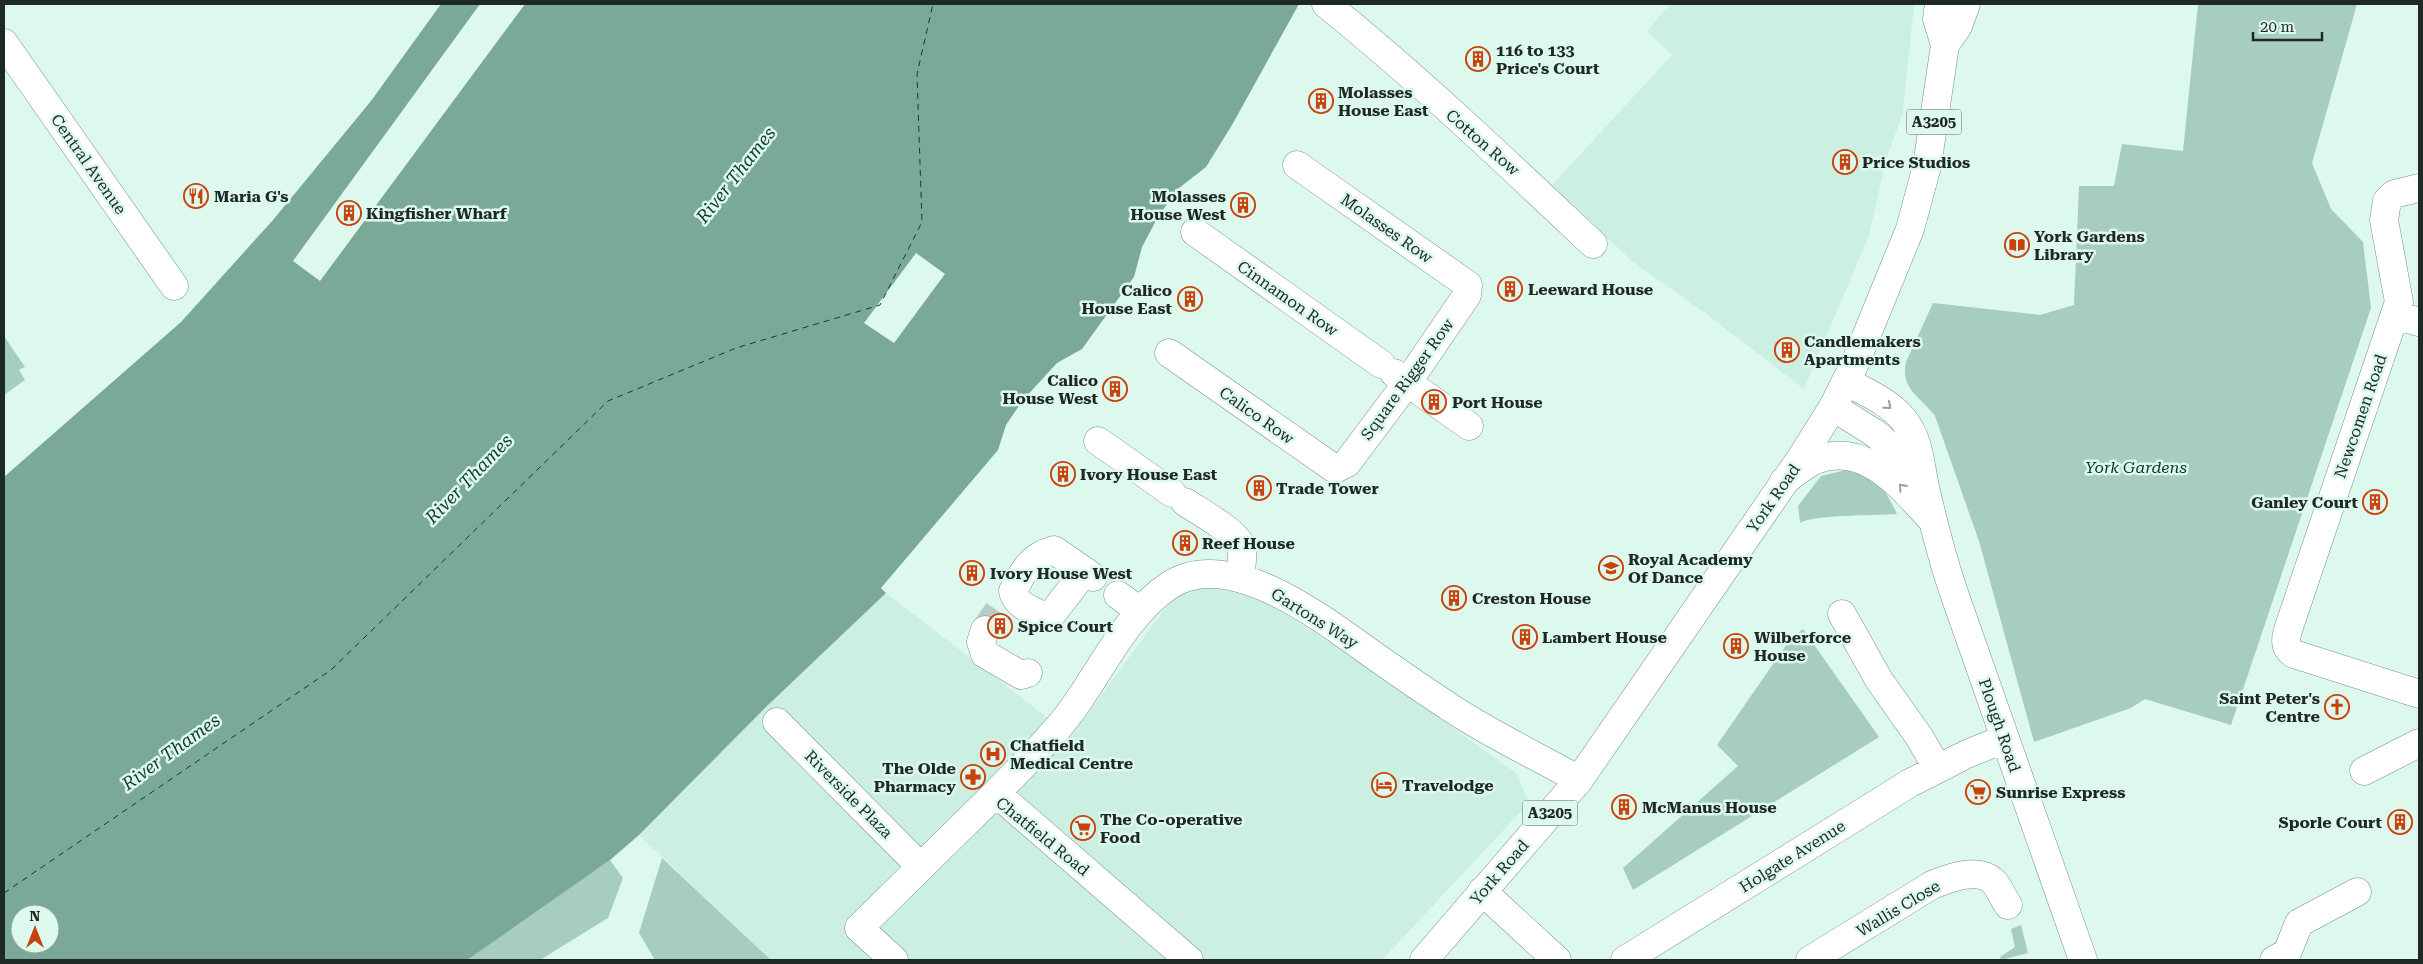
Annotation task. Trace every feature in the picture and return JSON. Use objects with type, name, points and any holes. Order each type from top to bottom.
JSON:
[{"type":"main road","name":"Cotton Row","points":[[1326,4],[1376,44],[1508,162],[1593,244]]},
{"type":"main road","name":"York Road","points":[[1424,960],[1579,780],[1833,407],[1846,381],[1906,239],[1919,198],[1927,166],[1945,45],[1937,19],[1939,4]]},
{"type":"main road","name":"York Road","points":[[1945,45],[1958,26],[1966,4]]},
{"type":"main road","name":"Central Avenue","points":[[4,43],[174,286]]},
{"type":"main road","name":"Molasses Row","points":[[1297,166],[1468,285],[1467,295]]},
{"type":"main road","name":"Newcomen Road","points":[[2413,189],[2394,194],[2387,201],[2384,212],[2399,302],[2407,319],[2286,635],[2288,650],[2294,654],[2419,694]]},
{"type":"main road","name":"Cinnamon Row","points":[[1195,232],[1469,426]]},
{"type":"main road","name":"Square Rigger Row","points":[[1347,463],[1394,373],[1467,295]]},
{"type":"main road","name":"Calico Row","points":[[1169,353],[1335,469],[1347,463]]},
{"type":"main road","name":"Plough Road","points":[[1846,381],[1882,401],[1903,418],[1920,454],[1925,486],[1948,576],[2083,960]]},
{"type":"main road","name":"Plough Road","points":[[1833,407],[1876,434],[1894,450],[1925,486]]},
{"type":"main road","points":[[1098,442],[1233,535],[1241,545],[1242,560],[1239,578]]},
{"type":"main road","points":[[1784,481],[1812,462],[1834,456],[1856,458],[1885,471],[1897,481],[1934,523]]},
{"type":"main road","points":[[999,611],[1014,597],[1027,608],[1045,617],[1052,614],[1089,574],[1054,550],[1040,554],[1029,562],[999,611],[981,642],[985,654],[1021,675],[1028,673]]},
{"type":"main road","name":"Gartons Way","points":[[996,793],[1057,729],[1140,611],[1170,585],[1198,574],[1239,578],[1278,592],[1329,623],[1487,731],[1579,780]]},
{"type":"main road","points":[[1118,595],[1140,611]]},
{"type":"main road","points":[[1842,614],[1879,680],[1920,738],[1955,759]]},
{"type":"main road","name":"Riverside Plaza","points":[[777,722],[920,866]]},
{"type":"main road","name":"Holgate Avenue","points":[[1626,960],[1955,759],[2004,739]]},
{"type":"main road","points":[[2364,771],[2419,743]]},
{"type":"main road","name":"Chatfield Road","points":[[894,960],[859,928],[996,793],[1189,960]]},
{"type":"main road","name":"Wallis Close","points":[[1810,960],[1932,885],[1953,876],[1984,876],[1994,882],[2008,905]]},
{"type":"main road","points":[[1482,891],[1557,960]]},
{"type":"main road","points":[[2274,960],[2286,953],[2299,923],[2357,892]]},
{"type":"shaded area","points":[[1670,4],[1914,4],[1903,112],[1885,163],[1869,235],[1804,389],[1704,312],[1634,263],[1552,185],[1672,55],[1647,31]]},
{"type":"shaded area","points":[[1206,586],[1232,591],[1267,602],[1359,661],[1516,773],[1529,803],[1382,960],[771,960],[639,835],[766,707],[886,593],[1071,736],[1173,598],[1188,589]]},
{"type":"green space","name":"York Gardens","points":[[2198,4],[2357,4],[2312,163],[2331,209],[2363,242],[2371,308],[2231,725],[2145,699],[2131,708],[2034,742],[1979,541],[1935,416],[1909,386],[1905,371],[1906,362],[1933,303],[2040,315],[2074,305],[2079,186],[2114,186],[2122,144],[2183,151]]},
{"type":"green space","points":[[4,336],[25,367],[19,370],[25,380],[4,395]]},
{"type":"green space","points":[[1846,470],[1866,475],[1879,484],[1888,496],[1897,514],[1818,518],[1800,523],[1798,506],[1821,476]]},
{"type":"green space","points":[[1803,629],[1879,737],[1633,890],[1623,868],[1738,766],[1717,745],[1789,641]]},
{"type":"green space","points":[[662,858],[771,960],[655,960],[639,933]]},
{"type":"green space","points":[[610,860],[623,878],[608,918],[540,960],[463,960]]},
{"type":"green space","points":[[2021,925],[2028,953],[2001,960],[2000,957],[2015,947],[2011,929]]},
{"type":"water","name":"River Thames","points":[[441,4],[1299,4],[1232,125],[1206,167],[1179,188],[1159,215],[1142,247],[1134,277],[1082,349],[1057,363],[1023,400],[1006,425],[998,450],[881,588],[886,593],[766,707],[639,835],[610,860],[467,960],[4,960],[4,477],[181,322],[273,220],[371,101]]},
{"type":"pier","points":[[480,4],[525,4],[320,281],[293,261]]},
{"type":"pier","points":[[916,253],[945,274],[894,343],[864,323]]},
{"type":"ferry route","points":[[4,893],[331,670],[608,401],[736,348],[880,305],[922,222],[917,74],[933,4]]},
{"type":"tunnel","points":[[985,630],[998,611]]},
{"type":"place","name":"116 to 133 Price's Court","points":[[1478,59]]},
{"type":"place","name":"Molasses House East","points":[[1321,101]]},
{"type":"place","name":"Price Studios","points":[[1845,162]]},
{"type":"place","name":"Maria G's","points":[[196,196]]},
{"type":"place","name":"Molasses House West","points":[[1243,205]]},
{"type":"place","name":"Kingfisher Wharf","points":[[349,213]]},
{"type":"place","name":"York Gardens Library","points":[[2017,245]]},
{"type":"place","name":"Leeward House","points":[[1510,289]]},
{"type":"place","name":"Calico House East","points":[[1190,299]]},
{"type":"place","name":"Candlemakers Apartments","points":[[1787,350]]},
{"type":"place","name":"Calico House West","points":[[1115,389]]},
{"type":"place","name":"Port House","points":[[1434,402]]},
{"type":"place","name":"Ivory House East","points":[[1063,474]]},
{"type":"place","name":"Trade Tower","points":[[1259,488]]},
{"type":"place","name":"Ganley Court","points":[[2375,502]]},
{"type":"place","name":"Reef House","points":[[1185,543]]},
{"type":"place","name":"Royal Academy Of Dance","points":[[1611,568]]},
{"type":"place","name":"Ivory House West","points":[[972,573]]},
{"type":"place","name":"Creston House","points":[[1454,598]]},
{"type":"place","name":"Spice Court","points":[[1000,626]]},
{"type":"place","name":"Lambert House","points":[[1525,637]]},
{"type":"place","name":"Wilberforce House","points":[[1736,646]]},
{"type":"place","name":"Saint Peter's Centre","points":[[2337,707]]},
{"type":"place","name":"Chatfield Medical Centre","points":[[993,754]]},
{"type":"place","name":"The Olde Pharmacy","points":[[973,777]]},
{"type":"place","name":"Travelodge","points":[[1384,785]]},
{"type":"place","name":"Sunrise Express","points":[[1978,792]]},
{"type":"place","name":"McManus House","points":[[1624,807]]},
{"type":"place","name":"Sporle Court","points":[[2400,822]]},
{"type":"place","name":"The Co-operative Food","points":[[1083,828]]}]
